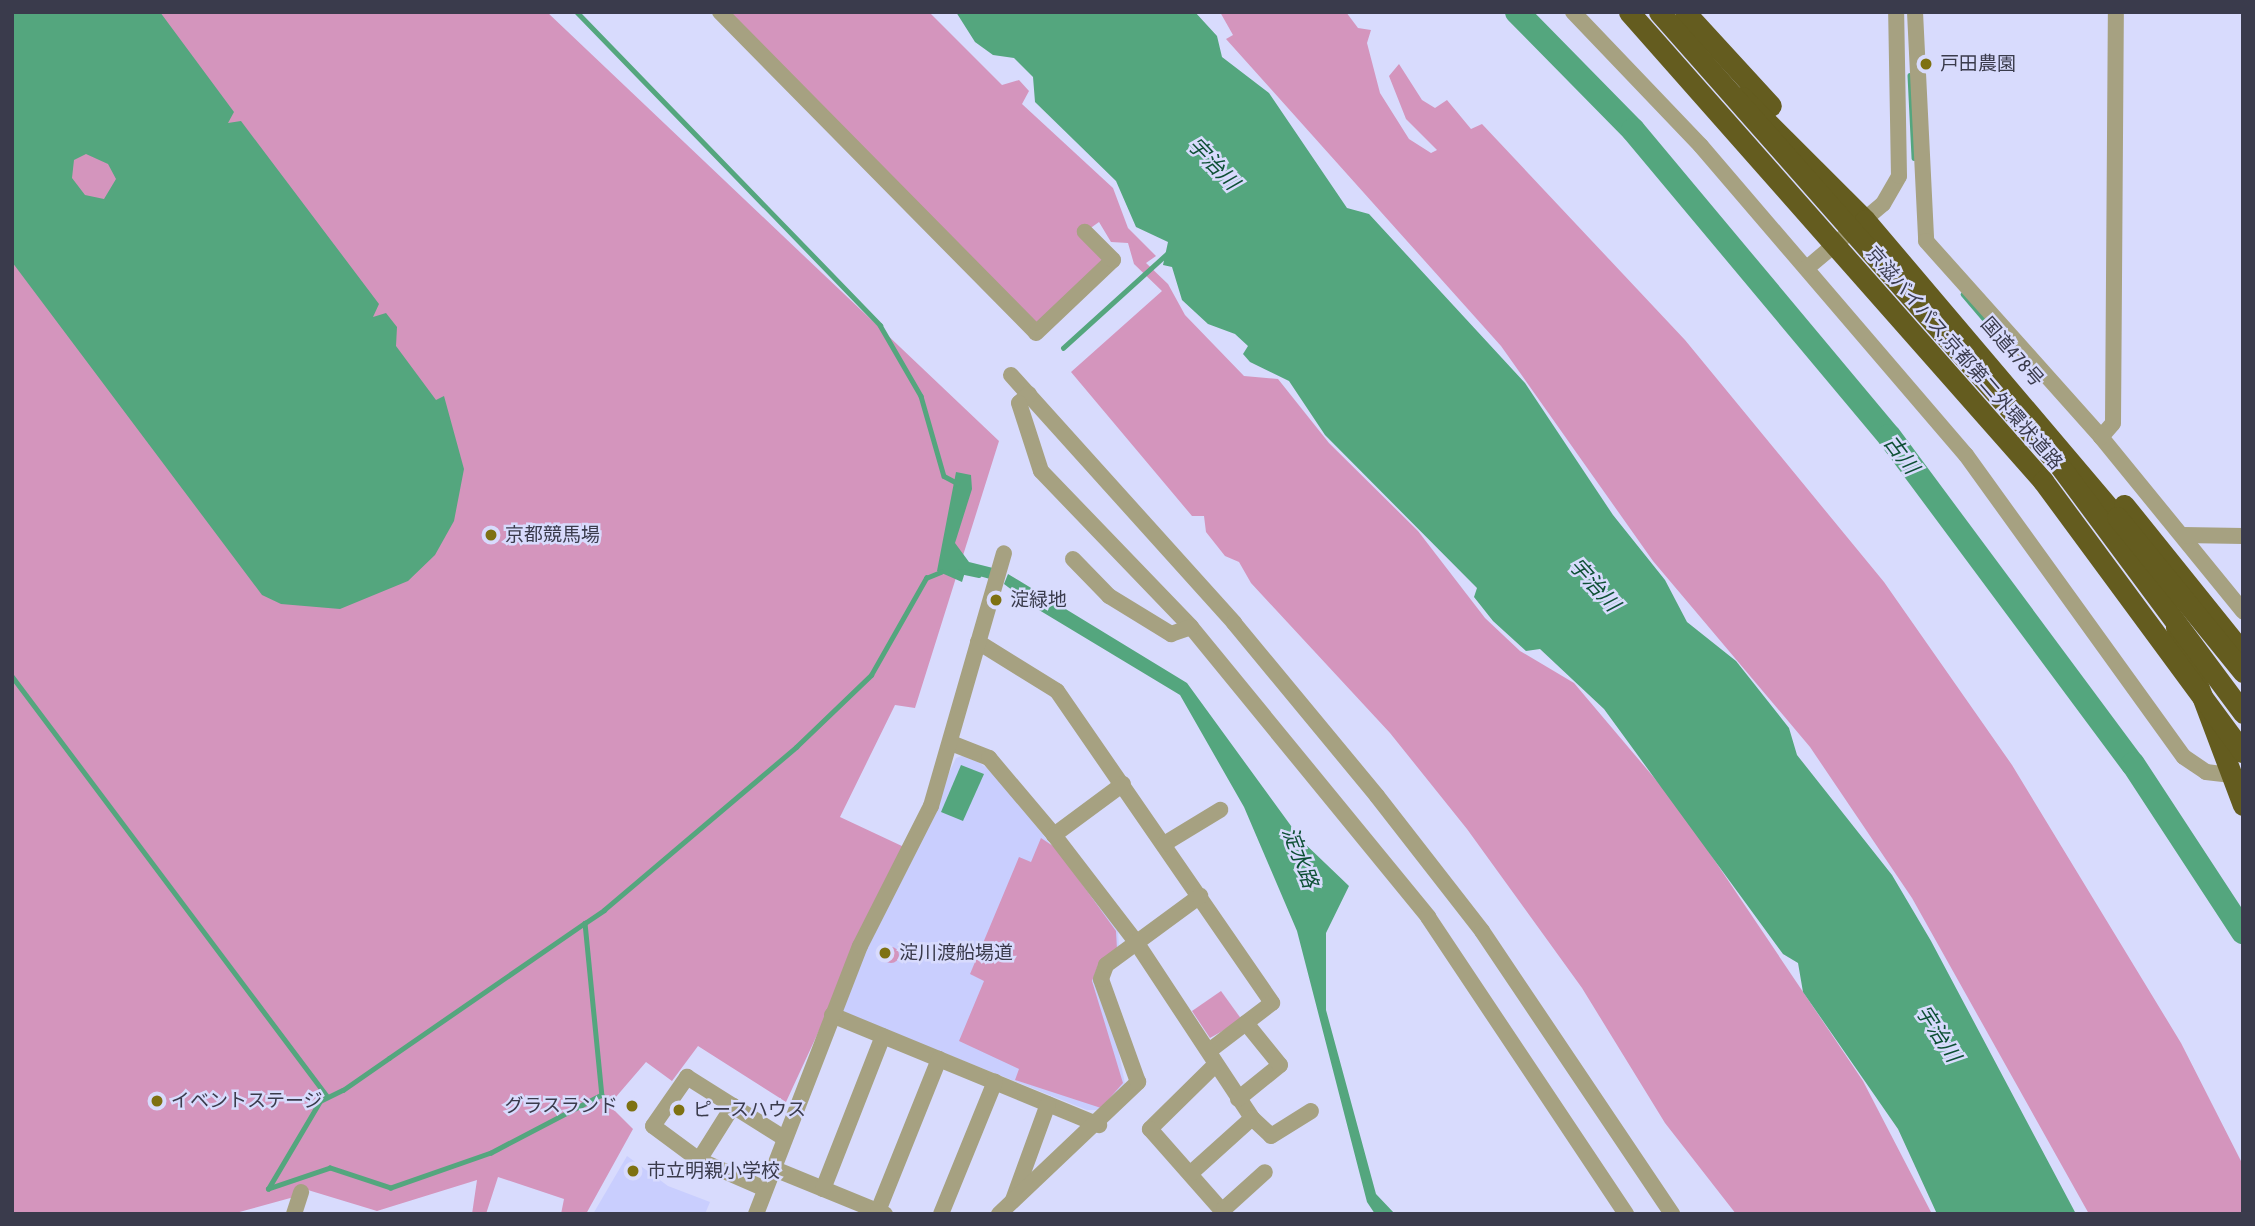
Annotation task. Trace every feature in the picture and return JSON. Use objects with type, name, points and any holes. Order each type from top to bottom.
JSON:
[{"type":"highway","name":"国道478号","points":[[1630,12],[1776,125],[1868,217],[2088,476],[2141,549],[2243,805]]},
{"type":"highway","name":"京滋バイパス;京都第二外環状道路","points":[[1630,12],[2034,471],[2142,608],[2242,751]]},
{"type":"highway","name":"京滋バイパス;京都第二外環状道路","points":[[1659,12],[2009,405],[2156,589],[2243,713]]},
{"type":"highway","name":"国道478号","points":[[1685,12],[2129,512],[2243,653]]},
{"type":"highway","points":[[2009,405],[2132,533],[2243,672]]},
{"type":"street","points":[[720,12],[1036,333],[1113,260],[1084,232]]},
{"type":"street","points":[[1573,12],[1807,268],[1966,455],[2184,757],[2206,772],[2232,775]]},
{"type":"street","points":[[1807,268],[1868,217],[1892,191],[1902,153],[1896,12]]},
{"type":"street","points":[[1915,12],[1926,241],[2101,437],[2243,611]]},
{"type":"street","points":[[2101,437],[2113,424],[2116,12]]},
{"type":"street","points":[[1902,153],[1920,153]]},
{"type":"street","points":[[1011,375],[1234,623],[1368,785],[1482,931],[1672,1214]]},
{"type":"street","points":[[1028,394],[1019,403],[1041,471],[1191,627],[1428,917],[1626,1214]]},
{"type":"street","points":[[2129,512],[2148,496]]},
{"type":"street","points":[[2183,535],[2243,536]]},
{"type":"street","points":[[756,1214],[832,1015],[932,806],[1004,553]]},
{"type":"street","points":[[1073,559],[1109,596],[1171,634],[1191,627]]},
{"type":"street","points":[[978,642],[1057,691],[1272,1003],[1246,1023],[1150,1129],[1225,1212],[1265,1172]]},
{"type":"street","points":[[951,743],[989,758],[1054,835],[1136,942],[1252,1118],[1272,1136],[1311,1111]]},
{"type":"street","points":[[1054,835],[1123,784]]},
{"type":"street","points":[[1164,845],[1220,810]]},
{"type":"street","points":[[1005,1210],[1099,1125],[1139,1082],[1101,979],[1105,965],[1200,896]]},
{"type":"street","points":[[832,1015],[1099,1125]]},
{"type":"street","points":[[1238,1099],[1280,1065],[1246,1023]]},
{"type":"street","points":[[823,1189],[883,1036]]},
{"type":"street","points":[[772,1168],[881,1212],[939,1059]]},
{"type":"street","points":[[765,1189],[699,1160],[653,1126],[687,1077],[784,1138]]},
{"type":"street","points":[[941,1214],[995,1082]]},
{"type":"street","points":[[1005,1210],[1048,1104]]},
{"type":"street","points":[[699,1160],[733,1106]]},
{"type":"street","points":[[1192,1173],[1252,1118]]},
{"type":"street","points":[[295,1214],[301,1192]]},
{"type":"shaded area","name":"京都競馬場","points":[[12,12],[547,12],[999,441],[915,708],[895,705],[840,817],[904,847],[786,1102],[698,1046],[672,1081],[646,1062],[609,1105],[633,1129],[586,1214],[561,1214],[564,1199],[498,1177],[486,1214],[472,1214],[477,1180],[377,1211],[298,1187],[294,1197],[232,1214],[12,1214]]},
{"type":"shaded area","points":[[720,12],[929,12],[1002,85],[1019,80],[1029,91],[1022,104],[1113,188],[1128,228],[1156,256],[1146,263],[1168,284],[1185,315],[1244,376],[1278,379],[1329,443],[1418,531],[1485,618],[1520,651],[1574,683],[1678,806],[1863,1081],[1932,1214],[1736,1214],[1665,1123],[1582,988],[1467,829],[1390,733],[1251,583],[1239,562],[1225,556],[1206,532],[1204,516],[1192,516],[1071,372],[1162,291],[1134,264],[1128,243],[1111,242],[1099,222],[1085,232],[1113,260],[1036,333]]},
{"type":"shaded area","points":[[1220,12],[1346,12],[1358,28],[1371,30],[1367,43],[1380,93],[1409,139],[1431,153],[1437,150],[1406,119],[1389,76],[1399,64],[1422,100],[1435,108],[1447,100],[1471,129],[1482,124],[1685,340],[1884,582],[2012,765],[2181,1043],[2243,1165],[2243,1214],[2089,1214],[1912,898],[1810,747],[1653,561],[1501,346],[1226,39],[1233,35]]},
{"type":"shaded area","points":[[967,754],[994,773],[1118,930],[1119,949],[1101,961],[1125,1084],[1101,1110],[1087,1110],[844,1013],[839,1005],[956,758]]},
{"type":"shaded area","points":[[1041,838],[1056,848],[1116,931],[1117,949],[1100,960],[1092,981],[1123,1083],[1101,1108],[1015,1080],[1019,1069],[959,1041],[984,981],[970,974],[1019,857],[1031,862]]},
{"type":"shaded area","points":[[891,947],[897,949],[897,961],[891,963],[885,961],[883,955],[885,949]]},
{"type":"shaded area","points":[[1221,991],[1242,1020],[1210,1038],[1192,1011]]},
{"type":"shaded area","name":"市立明親小学校","points":[[627,1156],[668,1186],[710,1202],[705,1214],[593,1214]]},
{"type":"water","points":[[12,12],[160,12],[234,112],[228,123],[241,121],[379,304],[373,317],[386,313],[397,327],[396,346],[436,400],[444,396],[464,469],[454,521],[435,555],[408,581],[340,609],[281,604],[262,595],[12,262]],"holes":[[[86,154],[108,164],[116,179],[104,199],[85,195],[72,178],[74,160]]]},
{"type":"water","name":"宇治川","points":[[956,12],[1195,12],[1217,36],[1222,57],[1269,93],[1347,208],[1369,214],[1525,383],[1613,515],[1665,580],[1687,622],[1736,661],[1789,728],[1797,755],[1892,875],[1931,941],[2076,1214],[1937,1214],[1898,1129],[1803,992],[1798,963],[1783,954],[1604,709],[1540,649],[1526,651],[1493,621],[1474,597],[1477,588],[1325,435],[1289,381],[1250,362],[1243,354],[1248,346],[1235,334],[1208,324],[1182,300],[1172,267],[1163,265],[1168,242],[1136,227],[1116,181],[1035,102],[1033,77],[1014,58],[993,55],[975,42]]},
{"type":"water","points":[[956,472],[971,475],[972,489],[955,543],[969,562],[993,568],[990,579],[965,572],[962,582],[937,571]]},
{"type":"water","name":"淀水路","points":[[1008,574],[1187,683],[1302,841],[1349,886],[1326,933],[1326,1010],[1376,1194],[1395,1214],[1375,1214],[1367,1202],[1297,931],[1244,807],[1180,695],[1039,610],[1004,584]]},
{"type":"water","points":[[961,765],[984,774],[963,821],[941,812]]},
{"type":"waterway","points":[[577,12],[880,325],[921,396],[944,476],[957,483]]},
{"type":"waterway","name":"古川","points":[[1517,12],[1633,130],[1889,436],[2133,764],[2243,932]]},
{"type":"waterway","points":[[1910,75],[1914,158]]},
{"type":"waterway","points":[[1063,348],[1169,252]]},
{"type":"waterway","points":[[1963,294],[1997,334]]},
{"type":"waterway","points":[[960,571],[979,575]]},
{"type":"waterway","points":[[585,923],[602,1095],[491,1153],[391,1188],[330,1168],[268,1189],[320,1101],[343,1090],[389,1058],[585,923],[604,910],[796,747],[871,675],[926,578],[941,572]]},
{"type":"waterway","points":[[12,676],[327,1096]]},
{"type":"place","name":"戸田農園","points":[[1926,64]]},
{"type":"place","name":"京都競馬場","points":[[491,535]]},
{"type":"place","name":"淀緑地","points":[[996,600]]},
{"type":"place","name":"淀川渡船場道","points":[[885,953]]},
{"type":"place","name":"イベントステージ","points":[[157,1101]]},
{"type":"place","name":"グラスランド","points":[[632,1106]]},
{"type":"place","name":"ピースハウス","points":[[679,1110]]},
{"type":"place","name":"市立明親小学校","points":[[633,1171]]}]
